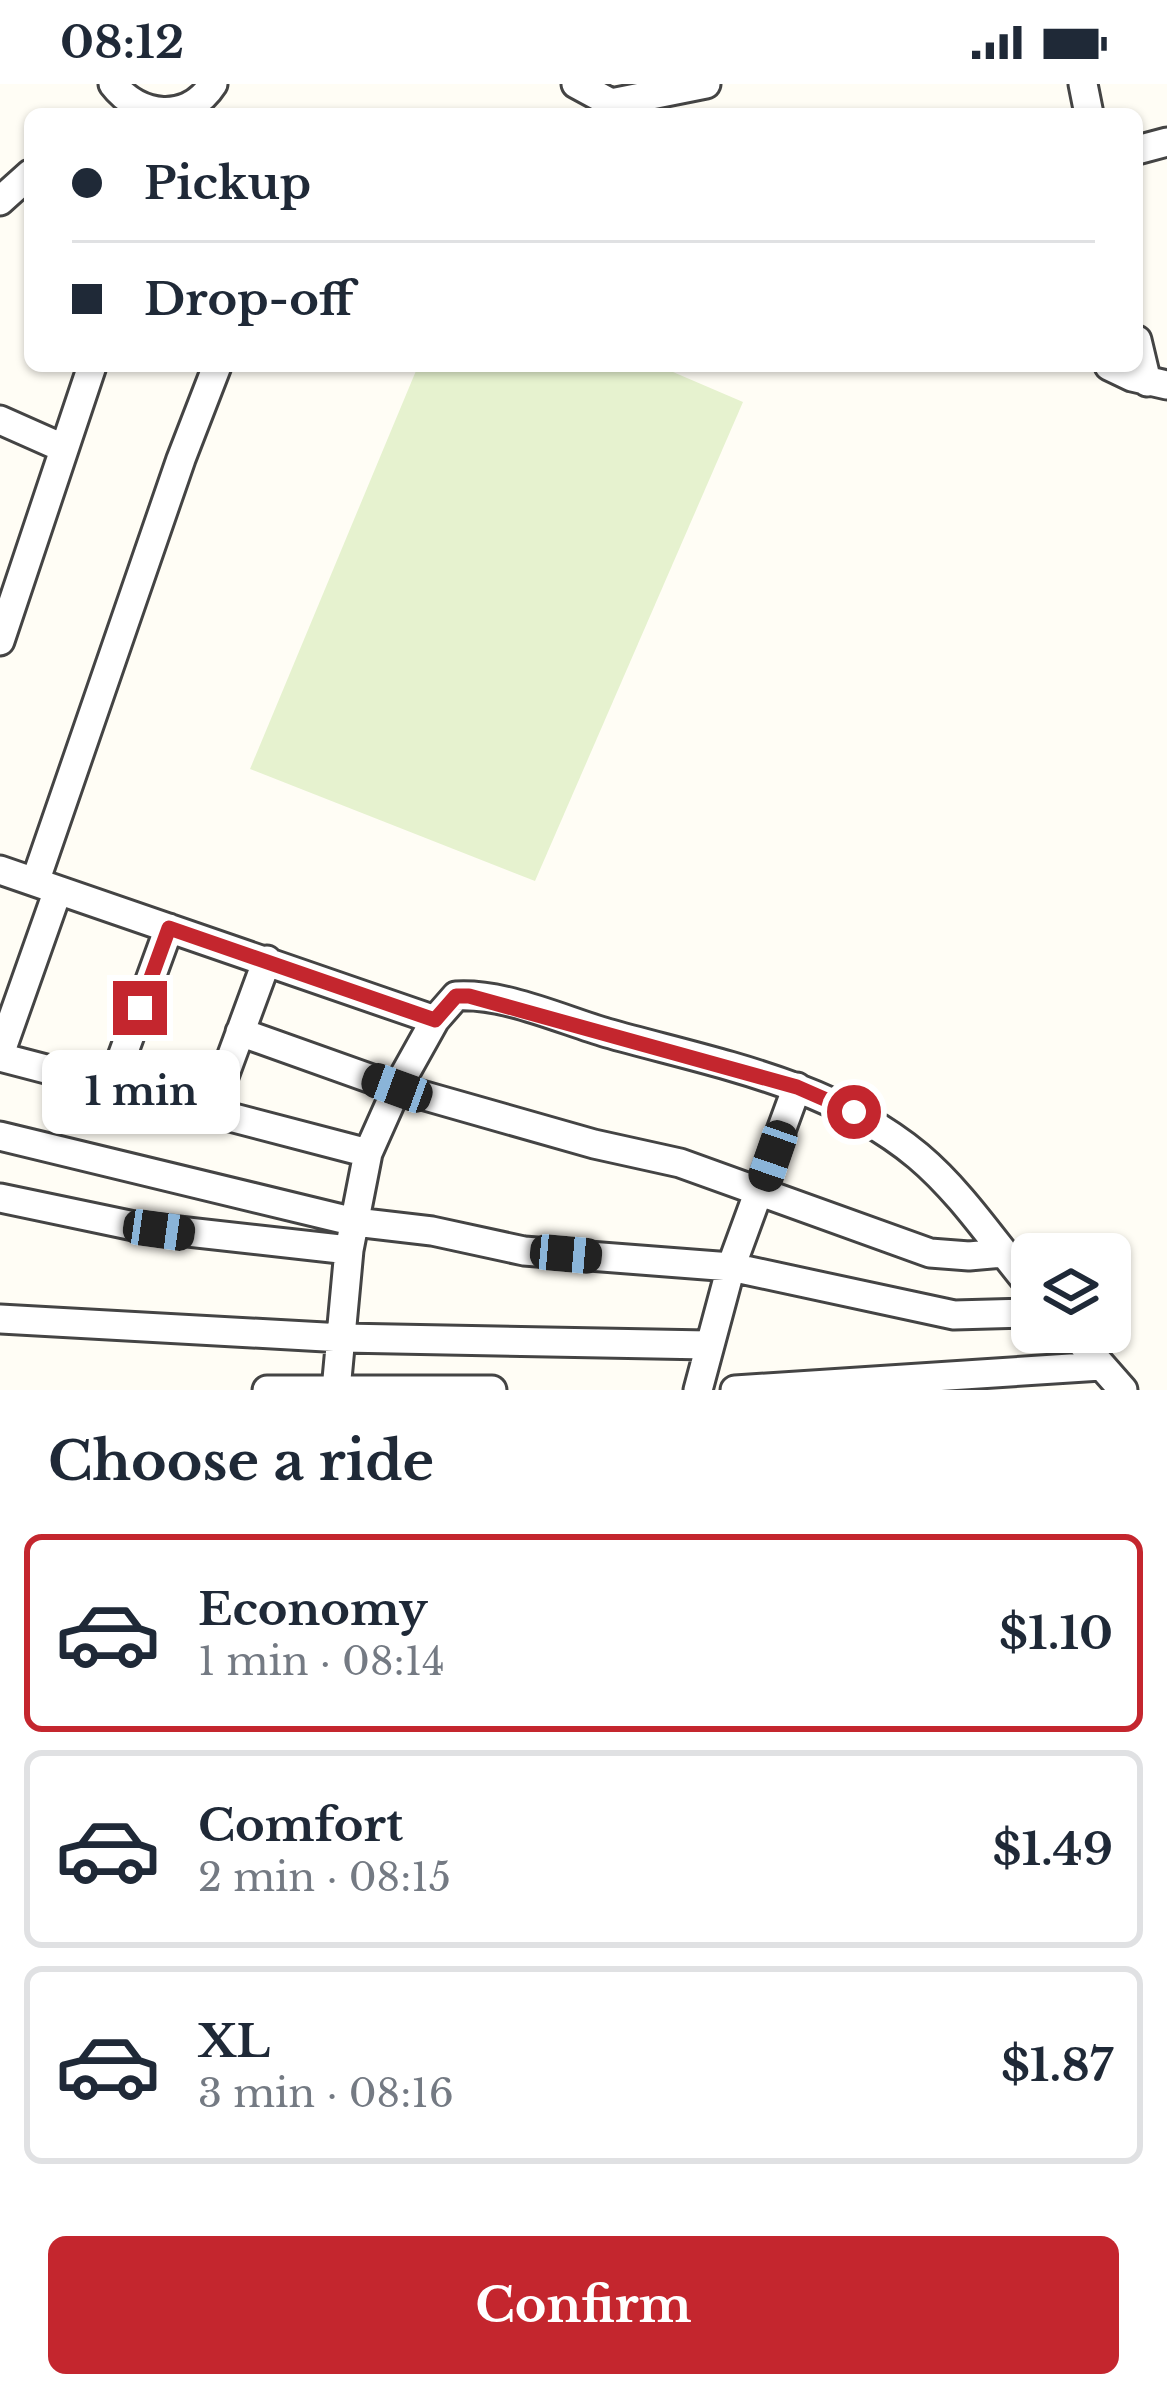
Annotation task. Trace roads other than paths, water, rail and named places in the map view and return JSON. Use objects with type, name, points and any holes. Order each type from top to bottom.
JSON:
[{"type":"street","points":[[186,108],[213,84]]},
{"type":"street","points":[[576,84],[621,108],[706,84]]},
{"type":"street","points":[[0,201],[24,179]]},
{"type":"street","points":[[1143,353],[1157,384]]},
{"type":"street","points":[[0,640],[90,372]]},
{"type":"street","points":[[215,372],[181,459],[47,886],[0,1056],[368,1154]]},
{"type":"street","points":[[1125,372],[1157,384]]},
{"type":"street","points":[[0,420],[63,448]]},
{"type":"street","points":[[0,542],[27,554]]},
{"type":"street","points":[[0,870],[435,1020]]},
{"type":"street","points":[[111,1087],[169,928]]},
{"type":"street","points":[[211,1112],[267,960]]},
{"type":"street","points":[[336,1389],[352,1236],[368,1154],[397,1088],[435,1020],[456,996],[797,1087],[854,1112],[920,1158],[951,1188],[1011,1263]]},
{"type":"street","points":[[240,1032],[397,1088],[593,1144],[680,1163],[930,1253],[1003,1253]]},
{"type":"street","points":[[698,1390],[731,1267],[797,1087]]},
{"type":"street","points":[[0,1136],[352,1236]]},
{"type":"street","points":[[0,1198],[134,1226],[352,1236],[432,1231],[524,1251],[731,1267],[954,1315],[1011,1314]]},
{"type":"street","points":[[0,1319],[343,1337],[708,1345]]},
{"type":"street","points":[[267,1390],[491,1390],[492,1339]]},
{"type":"street","points":[[1090,1353],[1123,1390]]},
{"type":"street","points":[[735,1390],[1101,1366]]}]
